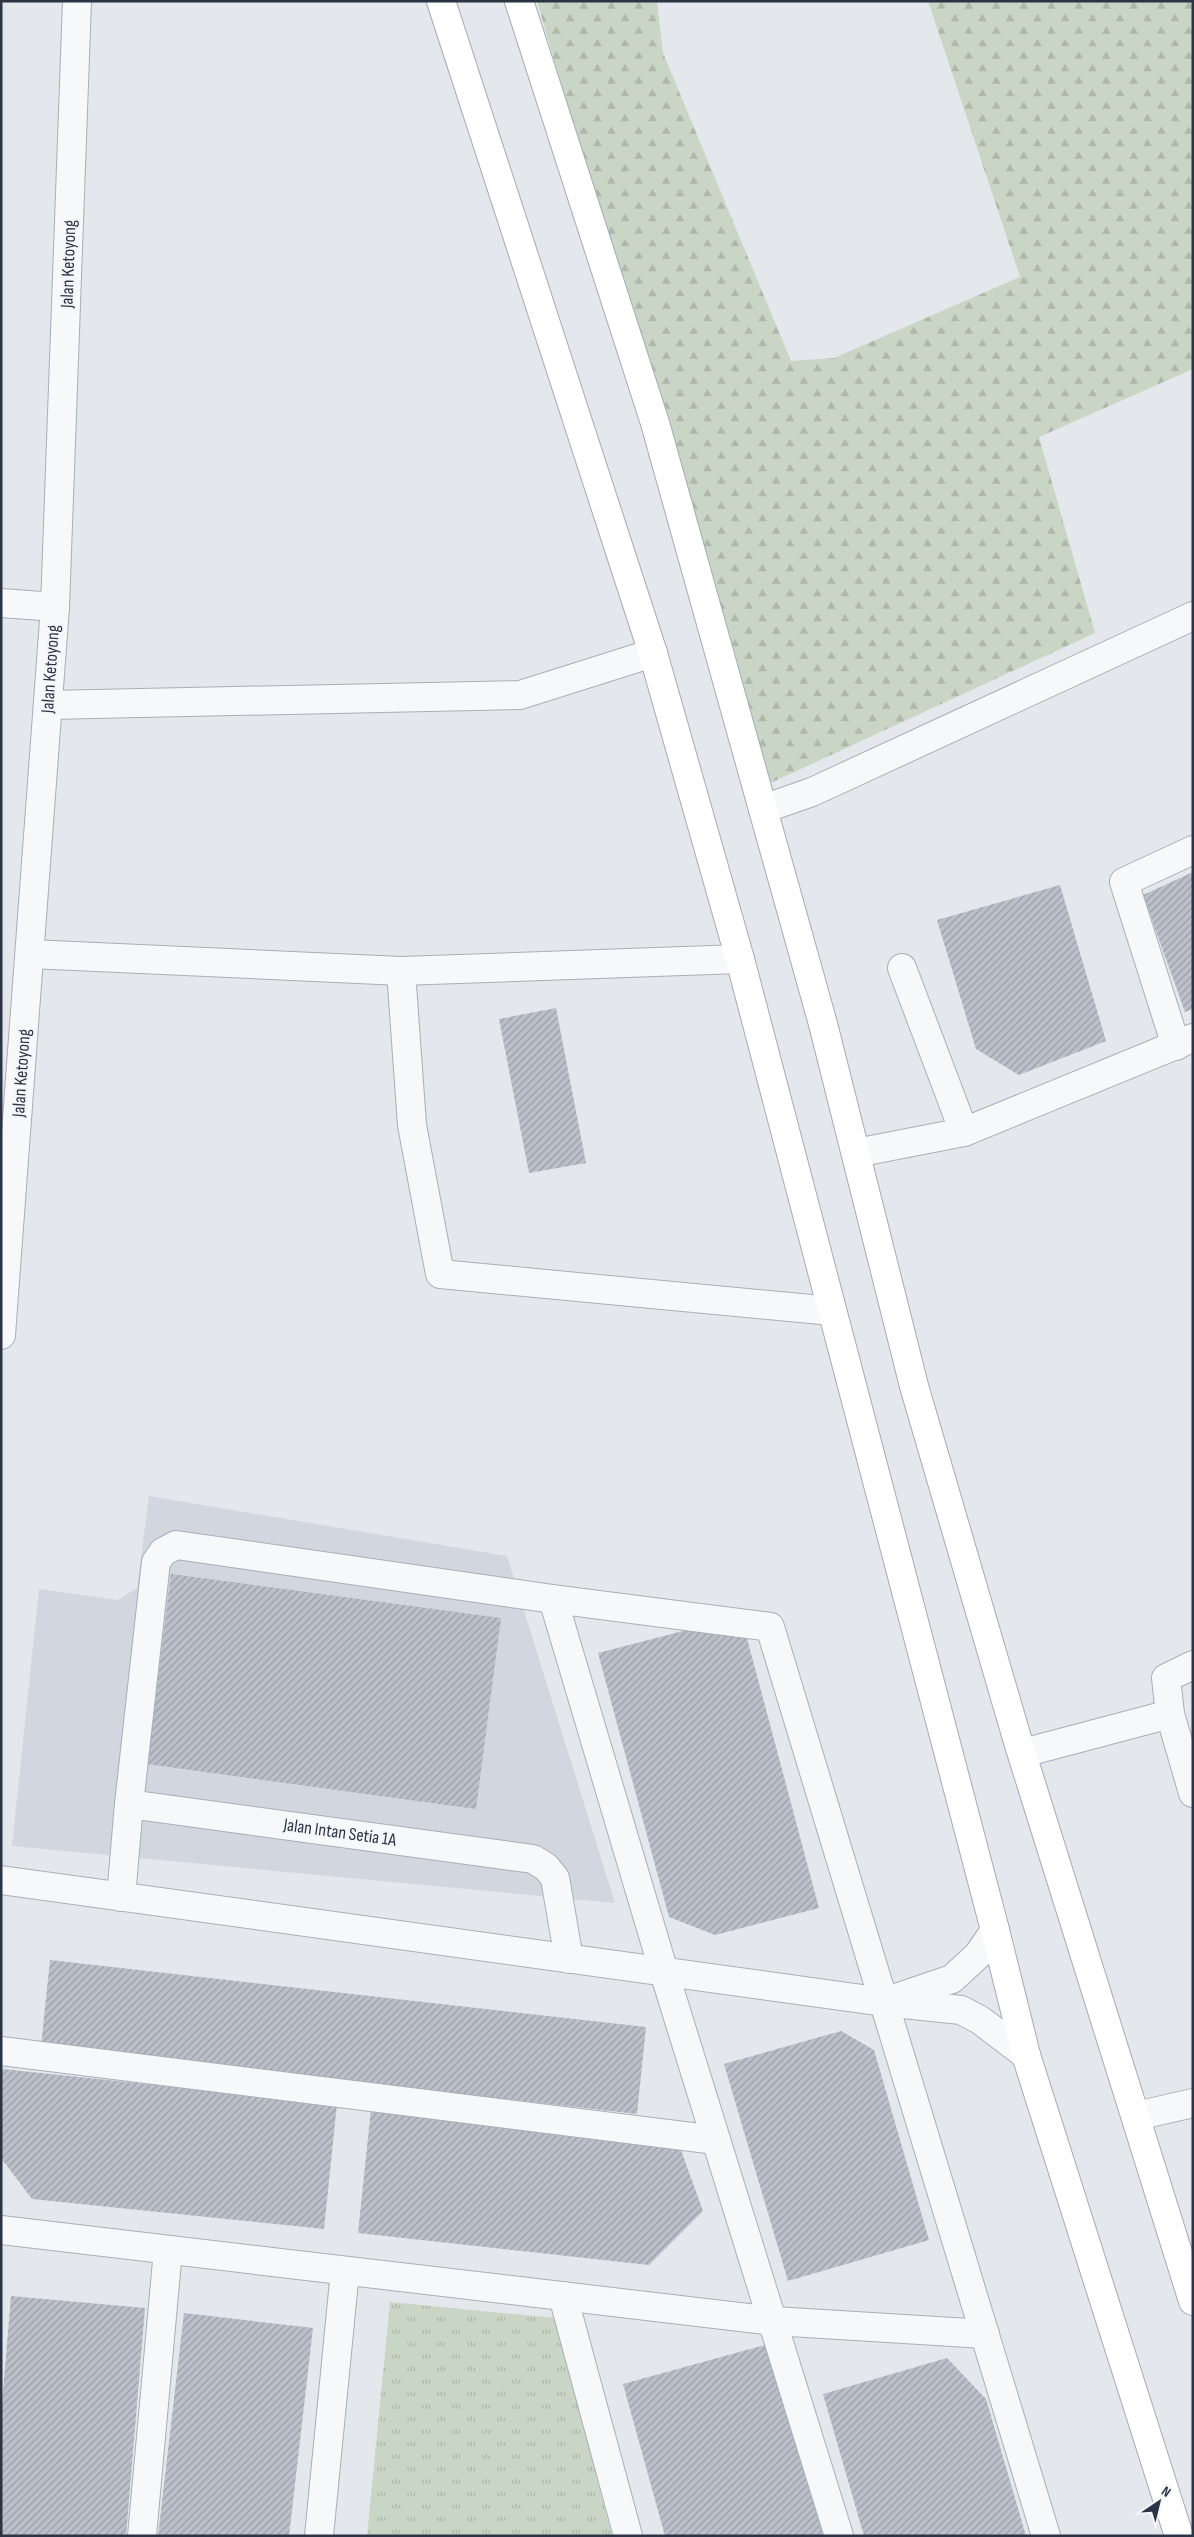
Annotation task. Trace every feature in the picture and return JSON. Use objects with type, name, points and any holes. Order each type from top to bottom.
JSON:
[{"type":"main road","points":[[441,1],[527,272],[653,653],[740,959],[996,1930],[1026,2055],[1179,2536]]},
{"type":"main road","points":[[528,8],[565,149],[655,423],[823,1024],[914,1386],[1023,1753],[1193,2301]]},
{"type":"street","name":"Jalan Ketoyong","points":[[1,1335],[10,1113],[30,954],[55,607],[77,1]]},
{"type":"street","points":[[1,603],[55,607]]},
{"type":"street","points":[[763,809],[812,792],[1193,616]]},
{"type":"street","points":[[48,704],[520,695],[653,653]]},
{"type":"street","points":[[856,1154],[964,1132],[1185,1042],[1124,882],[1193,850]]},
{"type":"street","points":[[30,954],[400,971],[740,959]]},
{"type":"street","points":[[902,968],[964,1132]]},
{"type":"street","points":[[400,971],[412,1125],[440,1274],[832,1311]]},
{"type":"street","points":[[121,1896],[129,1804],[156,1562],[163,1552],[176,1545],[553,1599],[770,1627],[1046,2536]]},
{"type":"street","points":[[553,1599],[664,1972],[774,2321],[839,2536]]},
{"type":"street","points":[[1193,1665],[1166,1678],[1170,1714],[1193,1793]]},
{"type":"street","points":[[1023,1753],[1170,1714]]},
{"type":"street","name":"Jalan Intan Setia 1A","points":[[129,1804],[533,1859],[546,1868],[555,1878],[569,1959]]},
{"type":"street","points":[[1,1880],[884,2002],[960,2010],[980,2020],[1026,2055]]},
{"type":"street","points":[[884,2002],[952,1980],[978,1955],[996,1930]]},
{"type":"street","points":[[1,2051],[716,2140]]},
{"type":"street","points":[[1136,2116],[1193,2103]]},
{"type":"street","points":[[1,2230],[774,2321],[985,2334]]},
{"type":"street","points":[[142,2536],[168,2250]]},
{"type":"street","points":[[319,2536],[344,2271]]},
{"type":"street","points":[[563,2296],[628,2536]]},
{"type":"shaded area","points":[[149,1496],[507,1556],[615,1903],[12,1846],[39,1589],[118,1600],[137,1588]]},
{"type":"green space","points":[[537,1],[657,1],[663,53],[791,361],[834,358],[1020,277],[928,1],[1193,1],[1193,369],[1039,437],[1095,633],[764,786]]},
{"type":"green space","points":[[390,2302],[555,2318],[612,2536],[367,2536]]},
{"type":"building","points":[[1193,872],[1193,1009],[1185,1012],[1143,895]]},
{"type":"building","points":[[1060,885],[1106,1041],[1019,1075],[976,1049],[937,920]]},
{"type":"building","points":[[556,1008],[586,1163],[529,1173],[499,1019]]},
{"type":"building","points":[[171,1574],[501,1618],[476,1809],[147,1764]]},
{"type":"building","points":[[741,1616],[819,1908],[715,1935],[669,1917],[598,1653]]},
{"type":"building","points":[[50,1960],[646,2027],[637,2114],[41,2046]]},
{"type":"building","points":[[841,2031],[874,2050],[929,2240],[788,2281],[724,2064]]},
{"type":"building","points":[[2,2069],[337,2104],[324,2229],[32,2199],[1,2158]]},
{"type":"building","points":[[371,2109],[678,2142],[703,2211],[649,2265],[358,2233]]},
{"type":"building","points":[[11,2296],[145,2308],[126,2536],[1,2536],[1,2415]]},
{"type":"building","points":[[184,2313],[313,2328],[289,2536],[158,2536]]},
{"type":"building","points":[[772,2343],[827,2536],[665,2536],[623,2384]]},
{"type":"building","points":[[947,2358],[986,2399],[1026,2536],[864,2536],[823,2394]]}]
